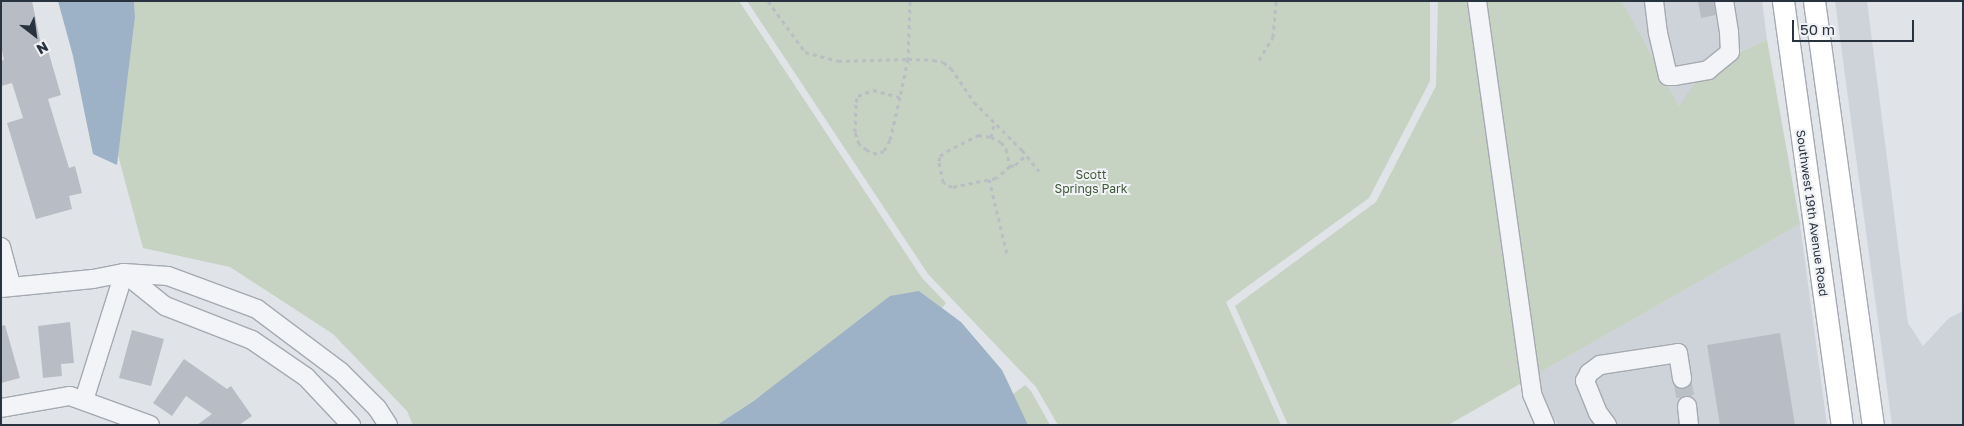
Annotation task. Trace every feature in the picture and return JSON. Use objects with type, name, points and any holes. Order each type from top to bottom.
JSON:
[{"type":"main road","name":"Southwest 19th Avenue Road","points":[[1783,1],[1842,425]]},
{"type":"main road","points":[[1814,1],[1873,425]]},
{"type":"street","points":[[1476,1],[1532,394],[1544,425]]},
{"type":"street","points":[[1654,1],[1658,33],[1668,76],[1708,70],[1730,52],[1724,1]]},
{"type":"street","points":[[1,247],[6,287],[94,279],[124,273],[168,276],[257,309],[348,379],[376,408],[388,425]]},
{"type":"street","points":[[124,273],[165,306],[252,340],[306,376],[351,425]]},
{"type":"street","points":[[84,400],[124,273]]},
{"type":"street","points":[[1607,425],[1598,413],[1585,380],[1589,373],[1600,365],[1678,353],[1682,379]]},
{"type":"street","points":[[328,399],[348,379]]},
{"type":"street","points":[[1,408],[70,396],[150,425]]},
{"type":"street","points":[[1687,406],[1689,425]]},
{"type":"path","points":[[768,1],[805,52],[838,61],[908,59],[943,62],[951,68],[974,102],[1040,171]]},
{"type":"path","points":[[900,97],[872,90],[858,96],[855,132],[859,144],[867,150],[877,154],[884,151],[890,140],[900,97],[908,59],[910,1]]},
{"type":"path","points":[[1259,60],[1273,37],[1276,1]]},
{"type":"path","points":[[991,137],[994,124]]},
{"type":"path","points":[[1010,166],[1006,149],[991,137],[978,135],[947,151],[940,156],[939,161],[943,182],[947,186],[952,187],[990,179],[1003,174],[1010,166],[1015,165],[1026,155]]},
{"type":"path","points":[[990,179],[1007,254]]},
{"type":"shaded area","points":[[1622,1],[1762,1],[1767,40],[1733,55],[1679,106]]},
{"type":"shaded area","points":[[1835,1],[1867,1],[1908,323],[1923,346],[1949,318],[1963,311],[1963,425],[1892,425]]},
{"type":"shaded area","points":[[1800,224],[1827,425],[1558,425],[1530,378]]},
{"type":"green space","points":[[134,1],[739,1],[922,278],[946,303],[942,308],[919,291],[717,425],[413,425],[407,411],[333,334],[230,267],[143,248],[118,155],[135,17]]},
{"type":"green space","name":"Scott Springs Park","points":[[747,1],[1430,1],[1430,81],[1369,198],[1226,302],[1281,425],[1058,425],[1036,387],[928,274]]},
{"type":"green space","points":[[1438,1],[1622,1],[1679,106],[1700,75],[1733,55],[1767,40],[1800,224],[1448,425],[1288,425],[1235,306],[1376,202],[1436,86]]},
{"type":"green space","points":[[1025,385],[1031,391],[1050,425],[1028,425],[1013,394]]},
{"type":"water","points":[[58,1],[134,1],[135,17],[117,165],[93,154],[73,56]]},
{"type":"water","points":[[919,291],[961,322],[1002,370],[1028,425],[717,425],[755,400],[890,296]]},
{"type":"building","points":[[1,1],[32,1],[42,49],[47,47],[61,95],[48,99],[69,168],[75,166],[82,193],[69,196],[72,209],[36,219],[7,123],[23,118],[12,83],[1,86],[1,61],[4,60],[1,45]]},
{"type":"building","points":[[1698,1],[1714,1],[1716,15],[1701,18]]},
{"type":"building","points":[[70,322],[74,363],[61,364],[62,376],[43,378],[38,326]]},
{"type":"building","points":[[5,325],[20,378],[1,383],[1,326]]},
{"type":"building","points":[[132,330],[164,339],[151,386],[119,378]]},
{"type":"building","points":[[1780,333],[1795,425],[1720,425],[1707,345]]},
{"type":"building","points":[[184,359],[227,389],[231,386],[252,416],[239,425],[197,425],[212,414],[186,396],[172,416],[153,403]]},
{"type":"tunnel","points":[[1682,379],[1687,406]]}]
